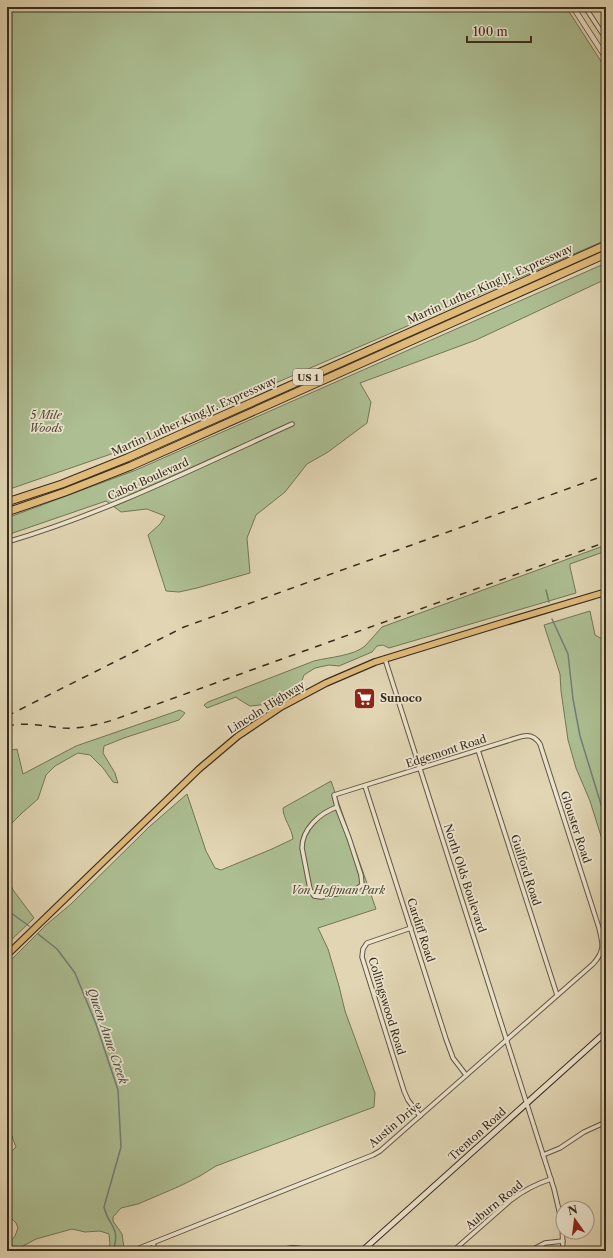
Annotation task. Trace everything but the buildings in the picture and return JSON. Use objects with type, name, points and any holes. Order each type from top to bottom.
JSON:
[{"type":"highway","name":"Martin Luther King Jr. Expressway","points":[[7,502],[62,484],[127,458],[606,245]]},
{"type":"highway","name":"Martin Luther King Jr. Expressway","points":[[7,512],[65,492],[124,469],[606,254]]},
{"type":"main road","name":"Lincoln Highway","points":[[7,955],[184,783],[228,744],[261,720],[304,695],[350,672],[385,659],[606,592]]},
{"type":"main road","name":"Trenton Road","points":[[362,1251],[606,1032]]},
{"type":"street","points":[[572,7],[606,58]]},
{"type":"street","points":[[585,7],[606,39]]},
{"type":"street","name":"Cabot Boulevard","points":[[7,542],[110,506],[292,424]]},
{"type":"street","name":"North Olds Boulevard","points":[[385,659],[551,1179],[559,1207],[563,1251]]},
{"type":"street","name":"Edgemont Road","points":[[337,807],[334,795],[523,736],[533,736]]},
{"type":"street","name":"Glouster Road","points":[[533,736],[540,744],[599,928],[602,948]]},
{"type":"street","name":"Guilford Road","points":[[478,750],[557,995]]},
{"type":"street","name":"Cardiff Road","points":[[365,786],[450,1050],[457,1064],[466,1075]]},
{"type":"street","points":[[337,807],[361,875],[362,885],[355,890],[317,897],[314,896],[310,890],[302,842],[314,821],[329,810],[337,807]]},
{"type":"street","name":"Collingswood Road","points":[[411,928],[367,944],[363,948],[362,957],[404,1092],[420,1116]]},
{"type":"street","name":"Austin Drive","points":[[132,1251],[373,1155],[384,1148],[593,964],[598,958],[602,948]]},
{"type":"street","points":[[543,1155],[560,1148],[584,1132],[606,1122]]},
{"type":"street","name":"Auburn Road","points":[[453,1251],[521,1192],[531,1186],[551,1179]]},
{"type":"street","points":[[530,1251],[545,1243],[563,1241]]},
{"type":"street","points":[[153,1243],[156,1251]]},
{"type":"street","points":[[281,1251],[297,1247],[307,1251]]},
{"type":"green space","name":"5 Mile Woods","points":[[7,7],[566,7],[606,69],[606,240],[114,453],[7,490]]},
{"type":"green space","points":[[606,263],[606,279],[476,340],[360,383],[371,402],[367,423],[328,452],[307,464],[285,492],[256,515],[247,538],[250,573],[179,592],[166,591],[148,535],[160,524],[165,516],[147,509],[121,512],[106,501],[7,535],[7,518],[136,470]]},
{"type":"green space","points":[[606,545],[606,551],[570,564],[576,593],[389,648],[383,645],[377,646],[372,652],[339,666],[329,665],[315,668],[304,675],[299,688],[270,704],[250,706],[236,697],[207,708],[204,705],[208,702],[314,661],[354,652],[365,646],[382,627]]},
{"type":"green space","points":[[590,611],[595,635],[602,639],[606,637],[606,852],[590,801],[576,768],[568,740],[560,674],[544,625]]},
{"type":"green space","points":[[180,710],[185,713],[179,720],[104,746],[103,753],[115,773],[118,783],[113,782],[103,768],[90,755],[78,753],[55,766],[46,775],[38,799],[7,828],[7,751],[17,749],[23,774],[76,746]]},
{"type":"green space","name":"Von Hoffman Park","points":[[331,781],[376,909],[318,928],[328,949],[345,1011],[375,1093],[374,1107],[216,1166],[180,1186],[138,1204],[121,1208],[113,1217],[113,1221],[122,1234],[124,1248],[117,1251],[107,1251],[110,1244],[109,1234],[100,1231],[85,1232],[72,1229],[36,1239],[14,1251],[7,1251],[7,1245],[15,1236],[18,1228],[16,1223],[11,1218],[7,1189],[7,1152],[16,1147],[7,1124],[7,964],[46,925],[71,904],[149,827],[187,794],[206,851],[215,868],[221,870],[293,839],[284,816],[283,808]]},
{"type":"green space","points":[[7,875],[13,890],[34,918],[7,944]]},
{"type":"waterway","points":[[546,590],[549,602]]},
{"type":"waterway","points":[[552,619],[568,654],[573,699],[580,736],[606,823]]},
{"type":"waterway","name":"Queen Anne Creek","points":[[7,910],[29,926]]},
{"type":"waterway","name":"Queen Anne Creek","points":[[38,934],[57,949],[75,973],[96,1024],[118,1090],[121,1147],[104,1207],[115,1232],[116,1237],[113,1251]]},
{"type":"railway","points":[[7,716],[184,627],[606,475]]},
{"type":"railway","points":[[7,726],[28,724],[76,728],[113,720],[606,542]]},
{"type":"place","name":"Sunoco","points":[[365,698]]}]
